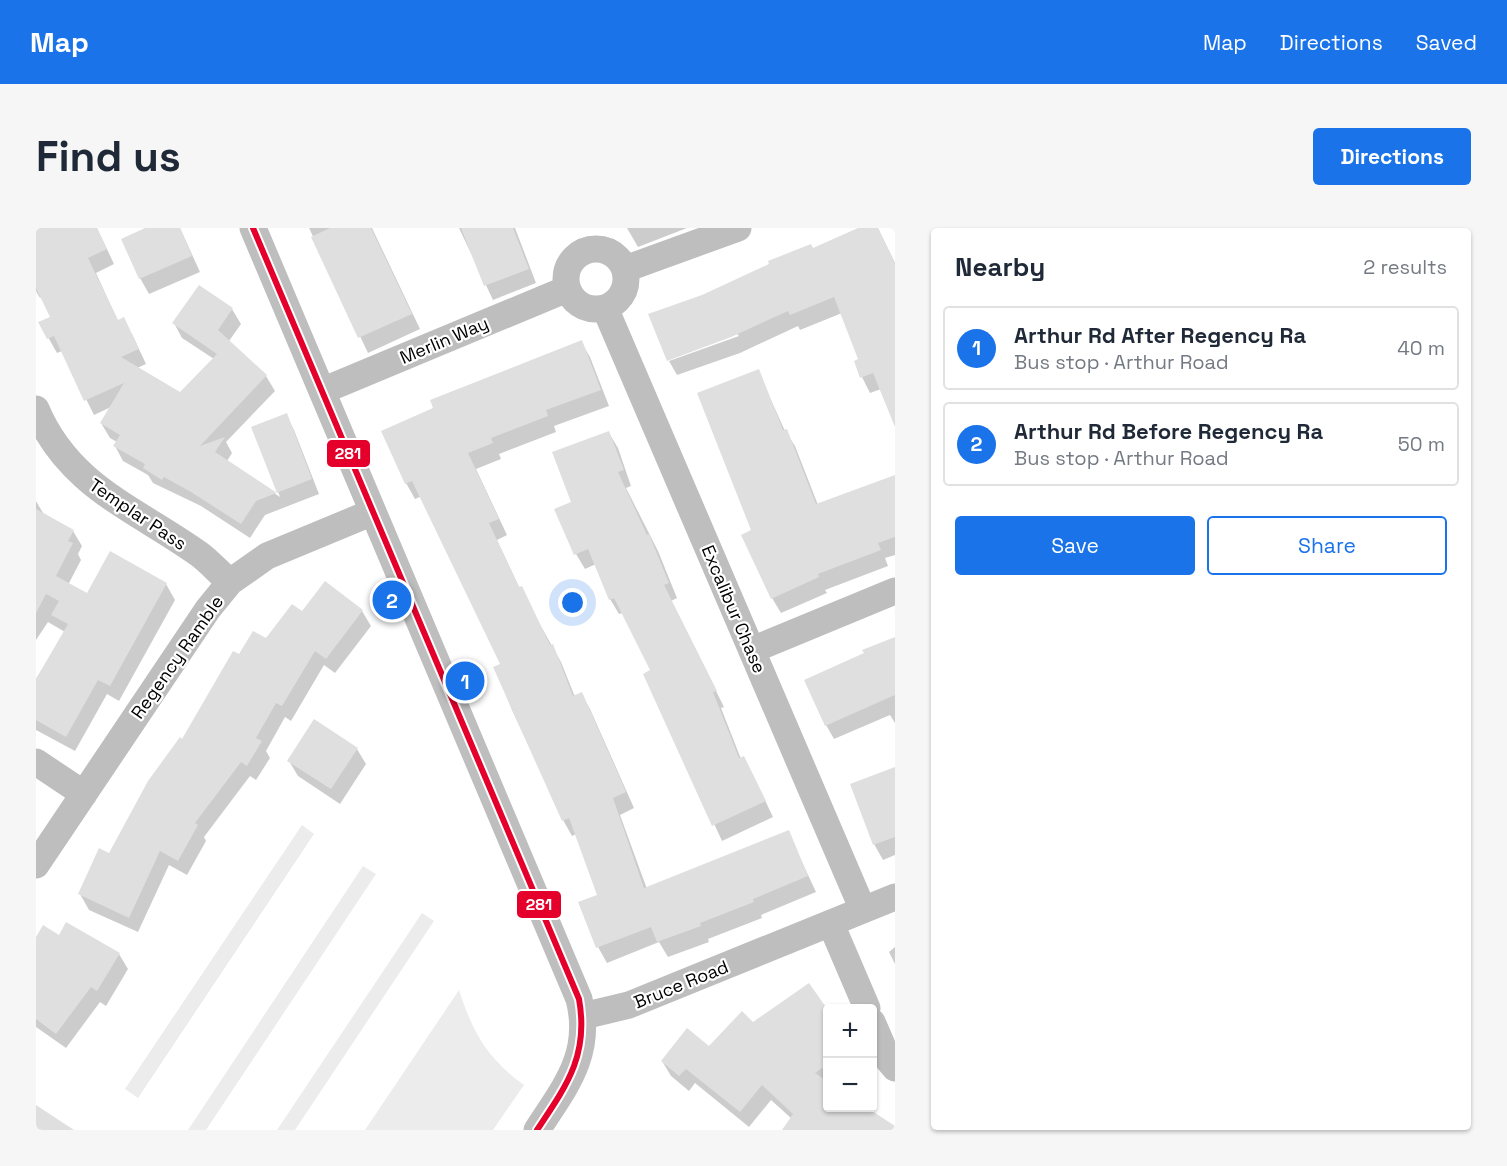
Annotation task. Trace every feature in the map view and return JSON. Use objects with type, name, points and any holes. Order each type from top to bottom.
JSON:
[{"type":"street","points":[[253,228],[576,989],[583,1016],[580,1056],[572,1076],[537,1130]]},
{"type":"street","points":[[625,269],[738,228]]},
{"type":"street","points":[[582,239],[610,252],[619,259],[625,269],[627,281],[623,293],[616,302],[605,308],[593,309],[582,306],[573,299],[567,289],[565,277],[568,265],[576,255],[582,239]]},
{"type":"street","name":"Merlin Way","points":[[322,391],[567,289]]},
{"type":"street","name":"Excalibur Chase","points":[[605,308],[863,910]]},
{"type":"street","name":"Templar Pass","points":[[36,409],[45,431],[66,460],[90,484],[200,555],[230,582]]},
{"type":"street","name":"Regency Ramble","points":[[36,865],[208,609],[230,582],[267,556],[373,512]]},
{"type":"street","points":[[752,650],[895,591]]},
{"type":"street","points":[[36,762],[84,794]]},
{"type":"street","name":"Bruce Road","points":[[583,1016],[629,1005],[895,897]]},
{"type":"street","points":[[831,924],[865,1004]]},
{"type":"street","points":[[877,1032],[889,1061],[895,1068]]},
{"type":"shaded area","points":[[302,825],[314,834],[138,1098],[125,1089]]},
{"type":"shaded area","points":[[363,866],[376,874],[206,1130],[188,1130]]},
{"type":"shaded area","points":[[422,913],[434,921],[295,1130],[277,1130]]},
{"type":"shaded area","points":[[459,990],[483,1044],[500,1065],[524,1085],[493,1130],[365,1130]]},
{"type":"building","points":[[36,228],[97,228],[107,249],[88,258],[118,320],[124,317],[139,349],[121,357],[180,392],[217,354],[172,323],[199,285],[233,308],[218,330],[267,375],[200,446],[225,437],[215,452],[277,493],[256,501],[241,524],[191,492],[164,477],[162,480],[143,468],[145,464],[113,446],[120,435],[100,423],[124,383],[84,401],[54,336],[47,339],[38,322],[50,317],[36,288]]},
{"type":"building","points":[[145,228],[180,228],[192,256],[139,279],[121,239]]},
{"type":"building","points":[[330,228],[371,228],[412,314],[358,338],[311,237]]},
{"type":"building","points":[[461,228],[513,228],[529,269],[484,286]]},
{"type":"building","points":[[858,228],[878,228],[895,264],[895,427],[873,373],[860,378],[854,361],[858,359],[834,297],[790,315],[788,311],[731,337],[667,361],[648,314],[702,295],[769,264],[768,261],[811,244],[813,248]]},
{"type":"building","points":[[582,340],[601,390],[546,410],[548,416],[491,438],[493,443],[468,453],[499,519],[489,523],[519,587],[522,586],[550,645],[553,644],[573,696],[582,692],[626,792],[613,798],[644,888],[789,830],[808,876],[753,899],[754,902],[700,923],[701,926],[657,942],[651,927],[596,948],[578,902],[597,895],[569,818],[562,821],[493,667],[500,664],[412,481],[405,484],[381,431],[433,408],[430,400]]},
{"type":"building","points":[[759,369],[783,430],[787,429],[816,504],[895,475],[895,537],[878,543],[881,550],[818,574],[819,577],[771,599],[741,535],[751,530],[697,393]]},
{"type":"building","points":[[287,413],[312,479],[277,493],[251,427]]},
{"type":"building","points":[[609,431],[624,470],[618,472],[647,535],[649,534],[669,583],[664,585],[717,691],[713,692],[739,758],[744,756],[766,801],[712,826],[643,674],[650,670],[614,598],[609,600],[588,549],[574,555],[554,509],[571,502],[552,452]]},
{"type":"building","points":[[36,509],[74,530],[68,541],[73,543],[56,576],[87,593],[110,551],[167,583],[110,686],[98,680],[66,737],[36,720],[36,679],[68,624],[51,615],[59,601],[46,594],[36,613]]},
{"type":"building","points":[[325,581],[363,610],[326,659],[315,651],[282,706],[276,703],[256,738],[262,741],[247,766],[241,762],[195,823],[198,825],[178,861],[160,851],[129,918],[78,894],[99,848],[109,853],[148,781],[180,737],[182,739],[233,651],[239,654],[253,631],[266,638],[292,604],[302,611]]},
{"type":"building","points":[[895,637],[895,695],[825,726],[804,680],[864,653],[862,650]]},
{"type":"building","points":[[314,719],[358,748],[331,789],[287,761]]},
{"type":"building","points":[[895,767],[895,837],[873,845],[850,784]]},
{"type":"building","points":[[66,922],[120,953],[97,991],[91,987],[56,1034],[36,1019],[36,937],[43,925],[59,935]]},
{"type":"building","points":[[809,983],[824,1004],[823,1067],[815,1073],[823,1079],[823,1112],[874,1112],[895,1126],[895,1130],[782,1130],[793,1114],[762,1085],[740,1112],[686,1069],[679,1076],[661,1061],[687,1028],[709,1046],[742,1011],[753,1022]]},
{"type":"building","points":[[36,1105],[74,1130],[36,1130]]},
{"type":"transit line","name":"281","points":[[253,228],[579,999],[581,1037],[573,1069],[558,1098],[537,1130]]},
{"type":"place","name":"Arthur Rd Before Regency Ra","points":[[392,600]]},
{"type":"place","name":"Arthur Rd After Regency Ra","points":[[465,681]]}]
